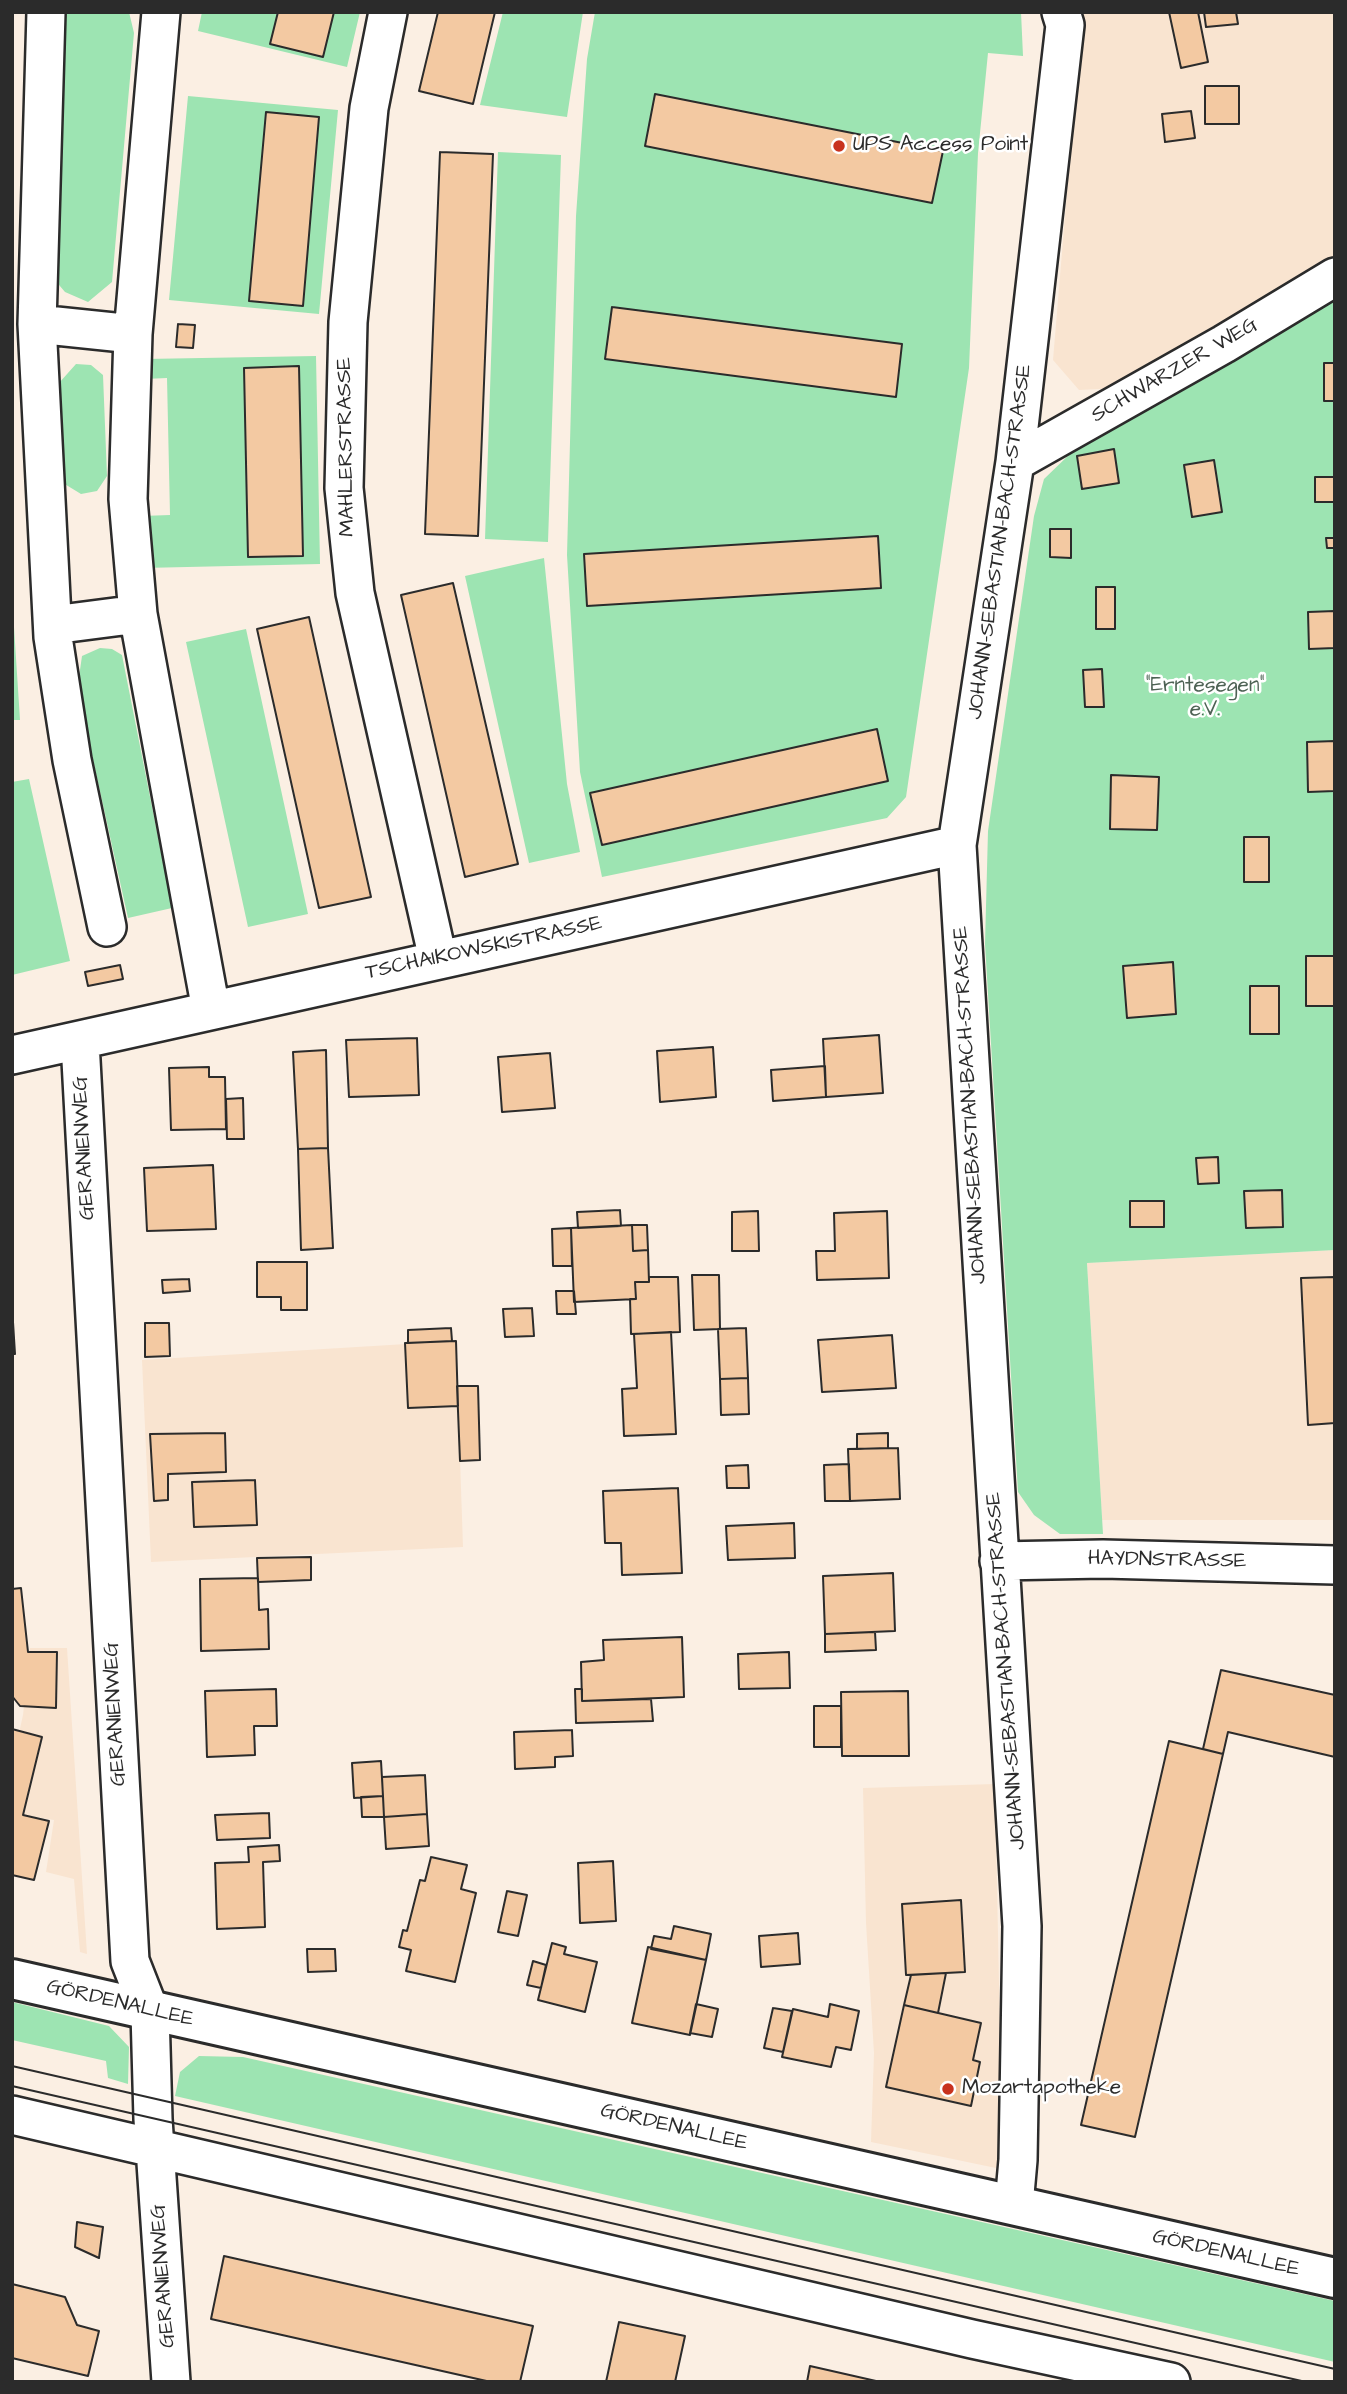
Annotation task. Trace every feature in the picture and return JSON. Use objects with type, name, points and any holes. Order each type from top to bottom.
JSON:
[{"type":"street","points":[[46,12],[37,324],[53,625],[72,760],[107,927]]},
{"type":"street","points":[[161,12],[133,334],[128,499],[138,614],[211,1010]]},
{"type":"street","name":"MAHLERSTRASSE","points":[[388,12],[369,108],[348,322],[344,488],[355,593],[438,959]]},
{"type":"street","name":"JOHANN-SEBASTIAN-BACH-STRASSE","points":[[1014,2205],[1018,2172],[1022,1926],[957,845],[1015,462],[1065,26],[1061,12]]},
{"type":"street","name":"SCHWARZER WEG","points":[[1015,462],[1335,278]]},
{"type":"street","points":[[37,324],[133,334]]},
{"type":"street","points":[[53,625],[138,614]]},
{"type":"street","name":"TSCHAIKOWSKISTRASSE","points":[[12,1055],[957,845]]},
{"type":"street","name":"GERANIENWEG","points":[[80,1042],[130,1961],[150,2012],[171,2382]]},
{"type":"street","name":"HAYDNSTRASSE","points":[[999,1561],[1103,1559],[1335,1565]]},
{"type":"street","name":"GÖRDENALLEE","points":[[12,1979],[1335,2278]]},
{"type":"street","points":[[12,2115],[1171,2382]]},
{"type":"shaded area","points":[[1082,12],[1335,12],[1335,255],[1119,388],[1079,390],[1053,360]]},
{"type":"shaded area","points":[[1335,1250],[1335,1520],[1102,1520],[1087,1263]]},
{"type":"shaded area","points":[[456,1341],[463,1547],[151,1562],[142,1360]]},
{"type":"shaded area","points":[[30,1648],[67,1648],[87,1954],[80,1952],[74,1879],[46,1872],[54,1820],[12,1813],[12,1765],[23,1715]]},
{"type":"shaded area","points":[[995,1784],[1002,2136],[996,2168],[871,2142],[874,2053],[866,1923],[863,1788]]},
{"type":"green space","points":[[66,12],[129,12],[134,33],[112,282],[88,302],[65,292],[54,279],[61,18]]},
{"type":"green space","points":[[202,12],[360,12],[347,67],[198,31]]},
{"type":"green space","points":[[503,12],[583,12],[567,117],[480,105]]},
{"type":"green space","points":[[595,12],[1021,12],[1023,56],[988,53],[978,153],[969,368],[906,797],[887,818],[602,877],[580,772],[567,555],[576,216],[587,59]]},
{"type":"green space","points":[[188,96],[338,110],[319,314],[169,300]]},
{"type":"green space","points":[[498,152],[561,155],[548,542],[485,539]]},
{"type":"green space","name":"\"Erntesegen\" e.V.","points":[[1335,294],[1335,1250],[1087,1263],[1103,1534],[1060,1534],[1034,1515],[1018,1492],[985,944],[988,831],[1034,516],[1044,479],[1073,451]]},
{"type":"green space","points":[[316,356],[320,564],[143,568],[142,516],[170,515],[167,378],[145,379],[145,359]]},
{"type":"green space","points":[[76,364],[91,365],[103,375],[107,476],[97,491],[81,494],[63,483],[59,383]]},
{"type":"green space","points":[[544,558],[567,784],[580,852],[529,863],[465,576]]},
{"type":"green space","points":[[12,596],[20,720],[12,720]]},
{"type":"green space","points":[[246,629],[308,914],[248,927],[186,642]]},
{"type":"green space","points":[[100,648],[112,649],[122,655],[172,908],[128,918],[84,719],[79,677],[82,656]]},
{"type":"green space","points":[[29,779],[70,961],[12,975],[12,782]]},
{"type":"green space","points":[[12,2002],[109,2026],[129,2047],[128,2084],[108,2078],[106,2061],[12,2040]]},
{"type":"green space","points":[[199,2056],[243,2057],[1335,2301],[1335,2362],[175,2096],[180,2072]]},
{"type":"building","points":[[278,12],[334,12],[323,57],[270,44]]},
{"type":"building","points":[[438,12],[495,12],[473,104],[419,91]]},
{"type":"building","points":[[1169,12],[1198,12],[1208,62],[1181,68]]},
{"type":"building","points":[[1204,12],[1236,12],[1238,24],[1206,27]]},
{"type":"building","points":[[1205,86],[1239,86],[1239,124],[1205,124]]},
{"type":"building","points":[[655,94],[943,151],[932,203],[645,146]]},
{"type":"building","points":[[1191,111],[1195,138],[1165,142],[1162,114]]},
{"type":"building","points":[[266,112],[319,117],[303,306],[249,301]]},
{"type":"building","points":[[440,152],[493,154],[478,536],[425,534]]},
{"type":"building","points":[[612,307],[902,344],[896,397],[605,359]]},
{"type":"building","points":[[178,324],[195,325],[193,348],[176,347]]},
{"type":"building","points":[[1324,363],[1335,363],[1335,401],[1324,401]]},
{"type":"building","points":[[299,366],[303,556],[248,557],[244,368]]},
{"type":"building","points":[[1114,449],[1119,483],[1082,489],[1077,456]]},
{"type":"building","points":[[1214,460],[1222,512],[1192,517],[1184,465]]},
{"type":"building","points":[[1315,477],[1335,477],[1335,502],[1315,502]]},
{"type":"building","points":[[1050,529],[1071,529],[1071,558],[1050,557]]},
{"type":"building","points":[[878,536],[881,588],[587,606],[584,554]]},
{"type":"building","points":[[1326,538],[1335,538],[1335,548],[1327,548]]},
{"type":"building","points":[[453,583],[518,864],[465,877],[401,595]]},
{"type":"building","points":[[1096,587],[1115,587],[1115,629],[1096,629]]},
{"type":"building","points":[[1335,611],[1335,648],[1309,649],[1308,612]]},
{"type":"building","points":[[309,617],[371,897],[319,908],[257,629]]},
{"type":"building","points":[[1102,669],[1104,707],[1085,707],[1083,670]]},
{"type":"building","points":[[877,729],[888,781],[602,845],[590,793]]},
{"type":"building","points":[[1335,741],[1335,791],[1308,792],[1307,742]]},
{"type":"building","points":[[1111,775],[1159,777],[1157,830],[1110,829]]},
{"type":"building","points":[[1244,837],[1269,837],[1269,882],[1244,882]]},
{"type":"building","points":[[1306,956],[1334,956],[1334,1006],[1306,1006]]},
{"type":"building","points":[[1173,962],[1176,1014],[1127,1018],[1123,966]]},
{"type":"building","points":[[120,965],[123,979],[88,986],[85,972]]},
{"type":"building","points":[[1250,986],[1279,986],[1279,1034],[1250,1034]]},
{"type":"building","points":[[879,1035],[883,1093],[826,1097],[823,1039]]},
{"type":"building","points":[[417,1038],[419,1095],[349,1097],[346,1040]]},
{"type":"building","points":[[713,1047],[716,1097],[660,1102],[657,1051]]},
{"type":"building","points":[[326,1050],[328,1148],[298,1149],[293,1052]]},
{"type":"building","points":[[550,1053],[555,1108],[502,1112],[498,1057]]},
{"type":"building","points":[[825,1066],[826,1097],[773,1101],[771,1070]]},
{"type":"building","points":[[209,1067],[209,1077],[225,1077],[226,1129],[171,1130],[169,1068]]},
{"type":"building","points":[[243,1098],[244,1139],[227,1139],[226,1099]]},
{"type":"building","points":[[328,1148],[333,1248],[301,1250],[298,1149]]},
{"type":"building","points":[[1218,1157],[1219,1183],[1198,1184],[1196,1158]]},
{"type":"building","points":[[213,1165],[216,1229],[147,1231],[144,1168]]},
{"type":"building","points":[[1282,1190],[1283,1227],[1246,1228],[1244,1191]]},
{"type":"building","points":[[1130,1201],[1164,1201],[1164,1227],[1130,1227]]},
{"type":"building","points":[[620,1210],[621,1226],[578,1228],[577,1212]]},
{"type":"building","points":[[758,1211],[759,1251],[732,1251],[732,1212]]},
{"type":"building","points":[[887,1211],[889,1278],[817,1280],[816,1251],[835,1251],[834,1213]]},
{"type":"building","points":[[632,1225],[633,1251],[648,1250],[649,1282],[635,1282],[636,1299],[574,1302],[571,1228]]},
{"type":"building","points":[[632,1225],[647,1225],[648,1250],[633,1251]]},
{"type":"building","points":[[571,1228],[572,1266],[553,1266],[552,1229]]},
{"type":"building","points":[[257,1262],[307,1262],[307,1310],[281,1310],[281,1297],[257,1297]]},
{"type":"building","points":[[692,1275],[719,1275],[720,1329],[694,1330]]},
{"type":"building","points":[[649,1277],[678,1277],[680,1332],[631,1334],[630,1299],[636,1299],[635,1282],[649,1282]]},
{"type":"building","points":[[1335,1277],[1335,1423],[1308,1425],[1301,1278]]},
{"type":"building","points":[[189,1279],[190,1291],[163,1293],[162,1280]]},
{"type":"building","points":[[556,1291],[574,1291],[576,1314],[557,1314]]},
{"type":"building","points":[[12,1306],[15,1354],[12,1354]]},
{"type":"building","points":[[532,1308],[534,1336],[505,1337],[503,1309]]},
{"type":"building","points":[[145,1323],[169,1323],[170,1356],[145,1357]]},
{"type":"building","points":[[451,1328],[452,1341],[408,1343],[408,1330]]},
{"type":"building","points":[[746,1328],[748,1378],[720,1379],[718,1329]]},
{"type":"building","points":[[671,1332],[676,1434],[624,1436],[622,1389],[637,1388],[634,1334]]},
{"type":"building","points":[[892,1335],[896,1388],[822,1392],[818,1340]]},
{"type":"building","points":[[456,1341],[458,1406],[408,1408],[405,1343]]},
{"type":"building","points":[[748,1378],[749,1414],[721,1415],[720,1379]]},
{"type":"building","points":[[457,1386],[478,1386],[480,1460],[460,1461]]},
{"type":"building","points":[[225,1433],[226,1472],[168,1474],[168,1500],[154,1501],[150,1434]]},
{"type":"building","points":[[888,1433],[888,1448],[857,1449],[857,1434]]},
{"type":"building","points":[[898,1448],[900,1499],[850,1501],[848,1449]]},
{"type":"building","points":[[849,1464],[850,1501],[825,1501],[824,1465]]},
{"type":"building","points":[[748,1465],[749,1488],[727,1488],[726,1466]]},
{"type":"building","points":[[255,1480],[257,1525],[194,1527],[192,1482]]},
{"type":"building","points":[[678,1488],[682,1573],[622,1575],[621,1543],[605,1543],[603,1491]]},
{"type":"building","points":[[794,1523],[795,1558],[728,1560],[726,1526]]},
{"type":"building","points":[[311,1557],[311,1580],[258,1582],[257,1558]]},
{"type":"building","points":[[893,1573],[895,1631],[825,1634],[823,1576]]},
{"type":"building","points":[[258,1578],[259,1610],[268,1609],[269,1649],[201,1651],[200,1579]]},
{"type":"building","points":[[21,1588],[28,1652],[57,1652],[56,1708],[20,1706],[12,1696],[12,1589]]},
{"type":"building","points":[[875,1632],[876,1650],[825,1652],[825,1634]]},
{"type":"building","points":[[682,1637],[684,1697],[582,1701],[581,1662],[604,1660],[603,1640]]},
{"type":"building","points":[[789,1652],[790,1688],[739,1689],[738,1654]]},
{"type":"building","points":[[1221,1670],[1335,1695],[1335,1757],[1228,1732],[1223,1754],[1203,1749]]},
{"type":"building","points":[[276,1689],[277,1726],[254,1726],[255,1755],[207,1757],[205,1691]]},
{"type":"building","points":[[575,1689],[582,1689],[582,1701],[651,1699],[653,1721],[576,1723]]},
{"type":"building","points":[[908,1691],[909,1756],[842,1756],[841,1692]]},
{"type":"building","points":[[814,1706],[841,1706],[841,1747],[814,1747]]},
{"type":"building","points":[[12,1729],[42,1737],[23,1815],[49,1821],[34,1880],[12,1875]]},
{"type":"building","points":[[572,1730],[573,1756],[555,1757],[555,1767],[515,1769],[514,1732]]},
{"type":"building","points":[[1169,1741],[1223,1754],[1135,2137],[1081,2125]]},
{"type":"building","points":[[381,1761],[383,1796],[354,1798],[352,1763]]},
{"type":"building","points":[[425,1775],[427,1814],[384,1817],[382,1777]]},
{"type":"building","points":[[383,1796],[384,1817],[362,1817],[361,1797]]},
{"type":"building","points":[[269,1813],[270,1838],[217,1840],[215,1815]]},
{"type":"building","points":[[427,1814],[429,1846],[386,1849],[384,1817]]},
{"type":"building","points":[[279,1845],[280,1861],[263,1862],[265,1927],[217,1929],[215,1863],[249,1862],[248,1847]]},
{"type":"building","points":[[431,1857],[467,1865],[461,1889],[476,1893],[455,1982],[406,1971],[411,1950],[399,1947],[403,1930],[407,1931],[420,1880],[425,1881]]},
{"type":"building","points":[[613,1861],[616,1921],[580,1923],[578,1863]]},
{"type":"building","points":[[507,1891],[527,1895],[518,1936],[498,1932]]},
{"type":"building","points":[[961,1900],[965,1972],[906,1975],[902,1904]]},
{"type":"building","points":[[674,1926],[711,1934],[706,1960],[651,1949],[654,1936],[671,1939]]},
{"type":"building","points":[[798,1933],[800,1964],[761,1967],[759,1936]]},
{"type":"building","points":[[552,1943],[566,1947],[564,1954],[597,1962],[585,2012],[538,2000]]},
{"type":"building","points":[[648,1947],[706,1960],[690,2035],[632,2023]]},
{"type":"building","points":[[307,1949],[335,1949],[336,1971],[308,1972]]},
{"type":"building","points":[[533,1961],[546,1965],[541,1988],[527,1985]]},
{"type":"building","points":[[946,1973],[938,2013],[904,2005],[911,1975]]},
{"type":"building","points":[[696,2004],[718,2009],[712,2037],[690,2033]]},
{"type":"building","points":[[830,2004],[859,2011],[851,2050],[836,2047],[831,2067],[782,2057],[793,2009],[828,2017]]},
{"type":"building","points":[[904,2005],[981,2023],[973,2060],[980,2062],[971,2106],[886,2087]]},
{"type":"building","points":[[773,2008],[792,2011],[783,2052],[764,2048]]},
{"type":"building","points":[[77,2222],[103,2227],[99,2258],[75,2247]]},
{"type":"building","points":[[224,2256],[533,2326],[520,2382],[491,2382],[211,2319]]},
{"type":"building","points":[[12,2284],[65,2297],[77,2325],[99,2331],[88,2376],[12,2358]]},
{"type":"building","points":[[619,2322],[685,2336],[675,2382],[606,2382]]},
{"type":"building","points":[[810,2366],[876,2381],[876,2382],[807,2382]]},
{"type":"tram line","points":[[12,2066],[1335,2369]]},
{"type":"tram line","points":[[12,2086],[1306,2382]]},
{"type":"place","name":"UPS Access Point","points":[[839,146]]},
{"type":"place","name":"Mozartapotheke","points":[[948,2089]]}]
